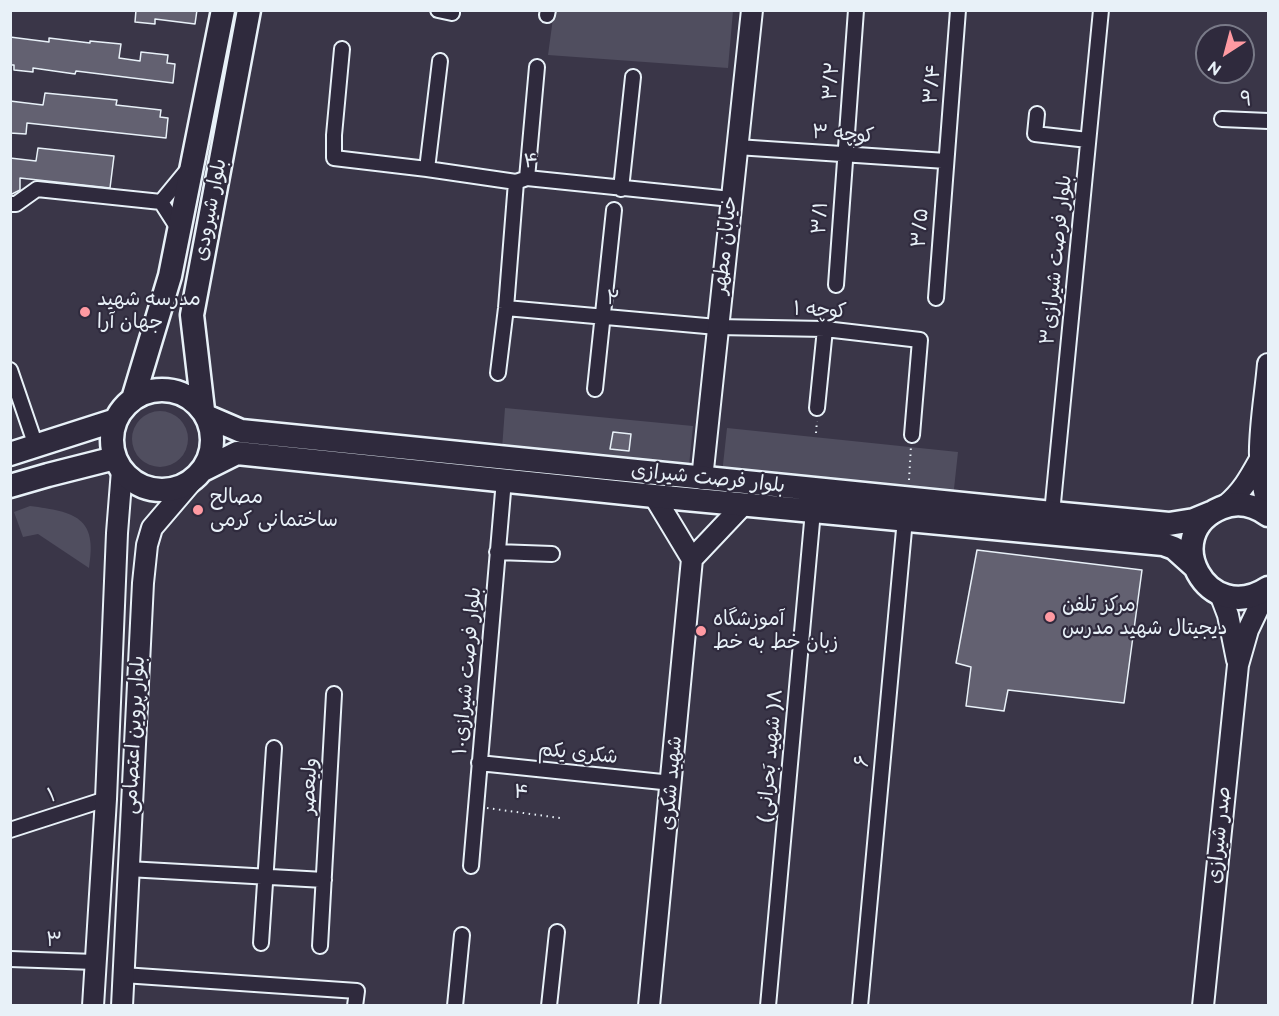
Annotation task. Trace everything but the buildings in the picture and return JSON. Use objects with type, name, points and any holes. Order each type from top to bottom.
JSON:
[{"type":"main road","name":"بلوار شیرودی","points":[[133,399],[170,276],[222,10]]},
{"type":"main road","name":"بلوار شیرودی","points":[[204,413],[192,315],[249,10]]},
{"type":"main road","points":[[170,390],[194,401],[204,413],[212,434],[209,459],[198,475],[180,487],[164,490],[149,488],[135,482],[119,464],[112,439],[116,420],[123,408],[133,399],[144,393],[170,390]]},
{"type":"main road","name":"بلوار فرصت شیرازی","points":[[204,413],[241,431],[702,479],[1163,544],[1174,548],[1194,566],[1204,583],[1220,594]]},
{"type":"main road","points":[[10,454],[116,420]]},
{"type":"main road","points":[[60,438],[69,442],[75,450],[72,469]]},
{"type":"main road","name":"بلوار فرصت شیرازی","points":[[198,475],[237,453],[813,511],[907,509],[1052,513],[1169,524],[1194,520],[1219,509]]},
{"type":"main road","points":[[10,486],[72,469],[119,464]]},
{"type":"main road","points":[[1194,566],[1193,540],[1198,526],[1219,509],[1244,504],[1269,515]]},
{"type":"main road","points":[[1220,594],[1245,598],[1268,588]]},
{"type":"street","points":[[438,10],[452,13],[452,10]]},
{"type":"street","name":"خیابان مطهر","points":[[702,479],[752,10]]},
{"type":"street","name":"۳/۲","points":[[846,154],[856,10]]},
{"type":"street","name":"۳/۴","points":[[946,161],[958,10]]},
{"type":"street","name":"۳بلوار فرصت شیرازی","points":[[1052,513],[1101,10]]},
{"type":"street","name":"۴","points":[[342,49],[334,158],[522,180],[731,199]]},
{"type":"street","points":[[427,169],[440,61]]},
{"type":"street","points":[[498,373],[537,67]]},
{"type":"street","points":[[621,189],[633,77]]},
{"type":"street","points":[[1036,114],[1035,134],[1088,140]]},
{"type":"street","name":"۹","points":[[1222,118],[1269,121]]},
{"type":"street","name":"کوچه ۳","points":[[737,147],[946,161]]},
{"type":"street","name":"۳/۱","points":[[836,285],[846,154]]},
{"type":"street","name":"۳/۵","points":[[936,298],[946,161]]},
{"type":"street","points":[[161,202],[192,164]]},
{"type":"street","points":[[10,204],[16,204],[37,189],[161,202]]},
{"type":"street","points":[[161,202],[179,230]]},
{"type":"street","points":[[595,389],[614,210]]},
{"type":"street","name":"۲","points":[[506,308],[717,327]]},
{"type":"street","name":"کوچه ۱","points":[[717,327],[825,329],[920,340],[912,435]]},
{"type":"street","points":[[817,408],[825,329]]},
{"type":"street","points":[[1269,364],[1260,459],[1261,482],[1269,506]]},
{"type":"street","points":[[10,370],[36,446]]},
{"type":"street","points":[[1219,509],[1237,496],[1260,459]]},
{"type":"street","name":"بلوار پروین اعتصامی","points":[[93,1005],[106,799],[119,464]]},
{"type":"street","name":"بلوار پروین اعتصامی","points":[[122,1005],[143,584],[147,545],[152,528],[198,475]]},
{"type":"street","name":"بلوار فرصت شیرازی۱۰","points":[[471,866],[504,480]]},
{"type":"street","points":[[654,496],[692,559],[744,504]]},
{"type":"street","name":"۶","points":[[860,1005],[907,509]]},
{"type":"street","name":"(شهید بَحرانی )۸","points":[[768,1005],[813,511]]},
{"type":"street","points":[[117,533],[123,530],[135,530],[145,538],[147,545]]},
{"type":"street","points":[[497,552],[552,554]]},
{"type":"street","name":"شهید شکری","points":[[649,1005],[692,559]]},
{"type":"street","name":"صدر شیرازی","points":[[1203,1005],[1238,665],[1248,630],[1268,588]]},
{"type":"street","name":"صدر شیرازی","points":[[1220,594],[1228,615],[1238,665]]},
{"type":"street","name":"ولیعصر","points":[[320,946],[334,694]]},
{"type":"street","name":"ولیعصر","points":[[261,943],[274,748]]},
{"type":"street","name":"شکری یکم","points":[[479,763],[672,783]]},
{"type":"street","name":"۱","points":[[10,830],[106,799]]},
{"type":"street","points":[[128,869],[324,880]]},
{"type":"street","points":[[549,1005],[557,932]]},
{"type":"street","points":[[455,1005],[462,934]]},
{"type":"street","name":"۳","points":[[10,958],[95,962]]},
{"type":"street","points":[[123,975],[357,991],[356,1005]]},
{"type":"path","points":[[907,509],[912,435]]},
{"type":"path","name":"۴","points":[[476,806],[560,818]]},
{"type":"shaded area","points":[[554,11],[733,11],[728,68],[548,55]]},
{"type":"shaded area","points":[[505,408],[693,426],[689,466],[502,449]]},
{"type":"shaded area","points":[[154,411],[166,411],[176,415],[184,423],[188,439],[184,455],[176,463],[166,467],[154,467],[144,463],[136,455],[132,445],[132,433],[136,423],[144,415]]},
{"type":"shaded area","points":[[727,428],[958,452],[953,498],[722,474]]},
{"type":"shaded area","points":[[30,506],[59,511],[80,520],[90,538],[89,568],[38,534],[23,537],[14,512]]},
{"type":"place","name":"مدرسه شهید جهان آرا","points":[[85,312]]},
{"type":"place","name":"مصالح ساختمانی کرمی","points":[[198,510]]},
{"type":"place","name":"مرکز تلفن دیجیتال شهید مدرس","points":[[1050,617]]},
{"type":"place","name":"آموزشگاه زبان خط به خط","points":[[701,631]]}]
